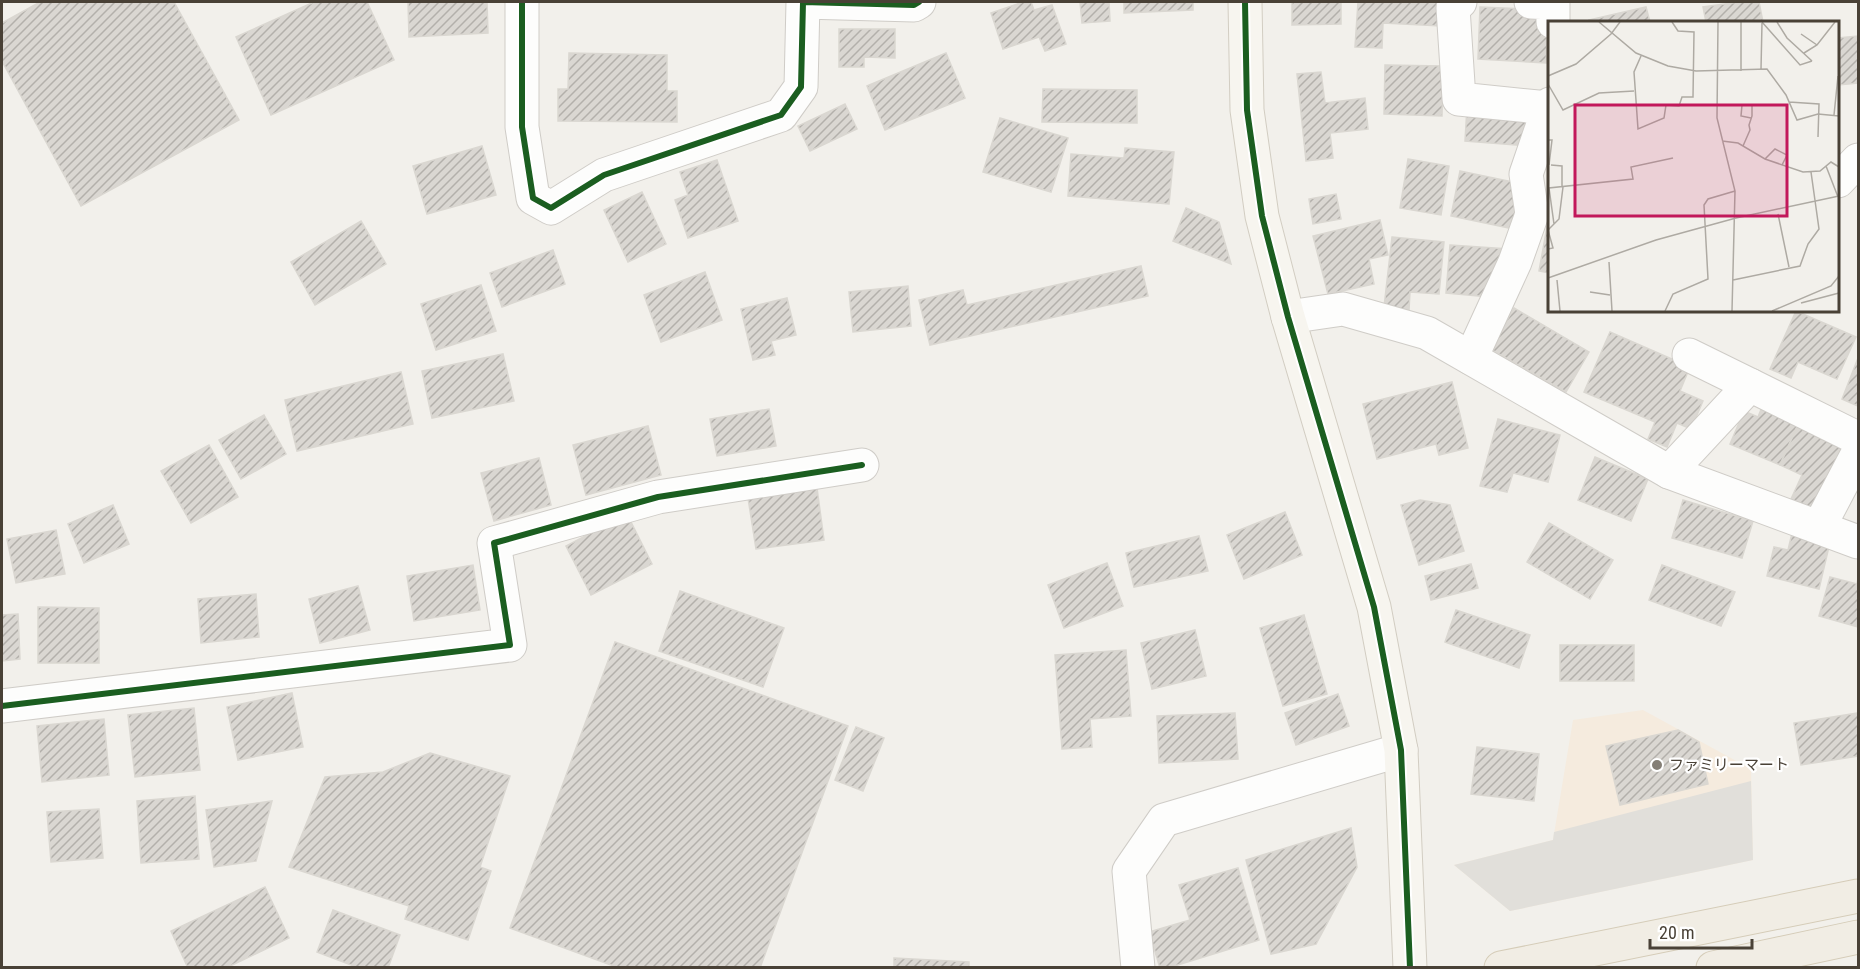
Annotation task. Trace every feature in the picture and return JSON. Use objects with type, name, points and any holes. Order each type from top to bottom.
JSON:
[{"type":"main road","points":[[1500,968],[1858,896]]},
{"type":"main road","points":[[1713,968],[1781,961],[1858,937]]},
{"type":"street","points":[[522,2],[522,127],[533,198],[551,208],[604,174],[781,115],[801,87],[803,2],[914,5],[919,2]]},
{"type":"street","points":[[1245,2],[1247,110],[1262,216],[1288,317],[1374,607],[1401,750],[1410,968]]},
{"type":"street","points":[[1460,2],[1453,8],[1459,99],[1548,106]]},
{"type":"street","points":[[1532,2],[1553,3],[1552,21]]},
{"type":"street","points":[[1471,358],[1515,262],[1532,214],[1526,174],[1548,109]]},
{"type":"street","points":[[1839,181],[1858,160]]},
{"type":"street","points":[[1288,317],[1343,309],[1427,333],[1669,472],[1858,542]]},
{"type":"street","points":[[1689,355],[1857,438],[1858,446]]},
{"type":"street","points":[[1669,472],[1750,385]]},
{"type":"street","points":[[1819,527],[1858,453]]},
{"type":"street","points":[[2,706],[510,645],[494,543],[658,497],[862,465]]},
{"type":"street","points":[[1138,968],[1129,871],[1164,820],[1401,750]]},
{"type":"shaded area","points":[[1643,710],[1751,769],[1753,860],[1510,911],[1454,865],[1553,840],[1573,720]]},
{"type":"shaded area","points":[[1751,781],[1753,860],[1510,911],[1454,865],[1553,840],[1554,832]]},
{"type":"building","points":[[40,2],[174,2],[239,120],[81,206],[2,61],[2,23]]},
{"type":"building","points":[[314,2],[367,2],[394,60],[271,115],[236,37]]},
{"type":"building","points":[[408,2],[487,2],[488,33],[409,37]]},
{"type":"building","points":[[1023,2],[1031,2],[1034,10],[1052,5],[1066,44],[1045,51],[1039,37],[1003,49],[991,13]]},
{"type":"building","points":[[1080,2],[1109,2],[1110,21],[1082,23]]},
{"type":"building","points":[[1124,2],[1193,2],[1193,10],[1124,13]]},
{"type":"building","points":[[1292,2],[1341,2],[1341,24],[1292,25]]},
{"type":"building","points":[[1358,2],[1443,2],[1441,26],[1383,23],[1382,48],[1355,47]]},
{"type":"building","points":[[1759,2],[1763,21],[1706,21],[1703,7]]},
{"type":"building","points":[[1480,7],[1549,10],[1546,63],[1478,59]]},
{"type":"building","points":[[1646,7],[1650,21],[1590,21]]},
{"type":"building","points":[[839,29],[895,29],[895,58],[864,57],[864,67],[839,67]]},
{"type":"building","points":[[1858,36],[1858,83],[1839,85],[1839,38]]},
{"type":"building","points":[[569,53],[667,55],[667,91],[677,91],[677,122],[558,121],[558,89],[568,89]]},
{"type":"building","points":[[946,53],[965,98],[885,130],[867,86]]},
{"type":"building","points":[[1385,65],[1443,66],[1442,116],[1384,114]]},
{"type":"building","points":[[1321,72],[1325,103],[1365,98],[1368,129],[1330,133],[1333,158],[1306,161],[1297,74]]},
{"type":"building","points":[[1043,89],[1137,90],[1137,123],[1042,122]]},
{"type":"building","points":[[845,104],[857,129],[810,151],[798,126]]},
{"type":"building","points":[[1467,107],[1531,111],[1529,146],[1465,141]]},
{"type":"building","points":[[1000,118],[1068,138],[1051,192],[983,172]]},
{"type":"building","points":[[482,146],[496,195],[427,214],[413,166]]},
{"type":"building","points":[[1125,148],[1174,152],[1169,204],[1068,196],[1071,154],[1124,158]]},
{"type":"building","points":[[1408,159],[1449,166],[1441,215],[1400,208]]},
{"type":"building","points":[[717,160],[738,221],[688,238],[675,200],[688,195],[680,172]]},
{"type":"building","points":[[1460,171],[1523,184],[1514,229],[1451,216]]},
{"type":"building","points":[[642,192],[666,244],[628,262],[604,210]]},
{"type":"building","points":[[1336,194],[1341,219],[1313,224],[1309,199]]},
{"type":"building","points":[[1186,208],[1219,222],[1231,264],[1173,241]]},
{"type":"building","points":[[1380,220],[1388,255],[1369,259],[1374,284],[1328,294],[1313,236]]},
{"type":"building","points":[[361,221],[386,264],[315,305],[291,262]]},
{"type":"building","points":[[1548,221],[1548,273],[1539,271]]},
{"type":"building","points":[[1392,237],[1444,242],[1439,294],[1410,292],[1409,310],[1384,307]]},
{"type":"building","points":[[1450,245],[1509,249],[1489,297],[1446,293]]},
{"type":"building","points":[[553,250],[565,284],[502,307],[490,273]]},
{"type":"building","points":[[1141,266],[1148,296],[930,345],[919,300],[963,290],[967,305]]},
{"type":"building","points":[[705,272],[722,320],[661,342],[644,295]]},
{"type":"building","points":[[481,285],[496,331],[436,350],[421,304]]},
{"type":"building","points":[[908,286],[911,326],[853,332],[849,292]]},
{"type":"building","points":[[787,298],[796,335],[771,341],[775,355],[753,360],[741,309]]},
{"type":"building","points":[[1514,308],[1589,352],[1566,392],[1490,349]]},
{"type":"building","points":[[1796,312],[1856,337],[1837,379],[1798,362],[1791,378],[1770,369]]},
{"type":"building","points":[[1610,332],[1690,367],[1680,391],[1703,401],[1691,429],[1677,423],[1667,447],[1648,439],[1655,422],[1584,392]]},
{"type":"building","points":[[503,354],[514,401],[432,418],[422,371]]},
{"type":"building","points":[[1858,358],[1858,406],[1842,399]]},
{"type":"building","points":[[401,372],[413,424],[297,451],[285,400]]},
{"type":"building","points":[[1452,382],[1468,448],[1439,455],[1436,444],[1377,459],[1363,404]]},
{"type":"building","points":[[1764,402],[1801,418],[1780,465],[1730,444],[1744,411],[1758,417]]},
{"type":"building","points":[[769,409],[776,446],[717,456],[710,419]]},
{"type":"building","points":[[264,415],[286,454],[241,479],[219,440]]},
{"type":"building","points":[[1801,418],[1848,443],[1814,509],[1791,499],[1802,475],[1780,465]]},
{"type":"building","points":[[1498,419],[1560,435],[1548,482],[1513,473],[1507,492],[1480,486]]},
{"type":"building","points":[[648,426],[661,475],[586,495],[573,445]]},
{"type":"building","points":[[209,445],[238,497],[191,523],[161,471]]},
{"type":"building","points":[[1595,457],[1648,479],[1631,521],[1578,500]]},
{"type":"building","points":[[539,458],[551,505],[494,521],[481,473]]},
{"type":"building","points":[[817,488],[824,540],[756,549],[748,498]]},
{"type":"building","points":[[1420,500],[1450,505],[1464,551],[1419,565],[1401,505]]},
{"type":"building","points":[[1683,500],[1753,521],[1742,558],[1672,538]]},
{"type":"building","points":[[113,505],[129,544],[84,563],[68,524]]},
{"type":"building","points":[[1285,512],[1302,555],[1244,579],[1227,535]]},
{"type":"building","points":[[627,514],[652,564],[591,595],[566,546]]},
{"type":"building","points":[[1549,523],[1613,560],[1590,599],[1527,562]]},
{"type":"building","points":[[1793,529],[1831,538],[1819,589],[1767,576],[1774,547],[1788,550]]},
{"type":"building","points":[[56,530],[65,574],[16,583],[7,539]]},
{"type":"building","points":[[1199,536],[1208,571],[1134,587],[1126,553]]},
{"type":"building","points":[[1107,563],[1123,606],[1064,628],[1048,585]]},
{"type":"building","points":[[1471,564],[1478,588],[1431,600],[1425,576]]},
{"type":"building","points":[[473,565],[480,610],[414,621],[407,576]]},
{"type":"building","points":[[1662,565],[1735,592],[1721,626],[1649,600]]},
{"type":"building","points":[[1830,577],[1857,584],[1858,579],[1858,627],[1819,616]]},
{"type":"building","points":[[358,586],[370,630],[320,643],[309,599]]},
{"type":"building","points":[[680,591],[784,628],[763,687],[659,651]]},
{"type":"building","points":[[256,594],[259,637],[201,643],[198,599]]},
{"type":"building","points":[[38,607],[99,608],[99,663],[38,663]]},
{"type":"building","points":[[1456,610],[1530,635],[1519,668],[1445,642]]},
{"type":"building","points":[[18,614],[20,659],[2,661],[2,615]]},
{"type":"building","points":[[1304,615],[1327,694],[1283,706],[1260,628]]},
{"type":"building","points":[[1195,630],[1206,676],[1152,689],[1141,643]]},
{"type":"building","points":[[615,642],[848,726],[760,968],[619,968],[510,928]]},
{"type":"building","points":[[1560,645],[1634,645],[1634,681],[1560,681]]},
{"type":"building","points":[[1126,650],[1131,716],[1090,719],[1092,747],[1062,749],[1055,655]]},
{"type":"building","points":[[292,693],[303,747],[238,760],[227,707]]},
{"type":"building","points":[[1338,694],[1349,726],[1296,745],[1285,713]]},
{"type":"building","points":[[194,708],[200,770],[135,777],[128,715]]},
{"type":"building","points":[[1235,713],[1238,759],[1159,763],[1157,716]]},
{"type":"building","points":[[1858,713],[1858,756],[1801,765],[1794,723]]},
{"type":"building","points":[[104,719],[109,775],[42,782],[37,726]]},
{"type":"building","points":[[856,727],[884,738],[863,791],[835,780]]},
{"type":"building","name":"ファミリーマート","points":[[1678,730],[1699,742],[1708,784],[1620,805],[1606,746]]},
{"type":"building","points":[[1477,747],[1539,754],[1534,801],[1471,794]]},
{"type":"building","points":[[430,753],[510,776],[480,867],[491,871],[468,940],[405,919],[409,906],[289,867],[325,777],[383,772]]},
{"type":"building","points":[[195,796],[199,859],[141,863],[137,801]]},
{"type":"building","points":[[272,801],[256,861],[214,867],[206,810]]},
{"type":"building","points":[[99,809],[103,858],[51,862],[47,812]]},
{"type":"building","points":[[1351,828],[1357,867],[1316,944],[1271,954],[1246,860]]},
{"type":"building","points":[[1238,868],[1259,940],[1168,968],[1160,968],[1149,932],[1190,920],[1179,885]]},
{"type":"building","points":[[265,887],[289,938],[226,968],[188,968],[171,931]]},
{"type":"building","points":[[333,910],[400,935],[388,968],[359,968],[317,952]]},
{"type":"building","points":[[894,958],[969,962],[969,968],[894,968]]},
{"type":"cycle path","points":[[522,2],[522,127],[533,198],[551,208],[604,175],[781,115],[801,87],[803,2],[914,5],[919,2]]},
{"type":"cycle path","points":[[1245,2],[1247,110],[1262,216],[1288,317],[1374,607],[1401,750],[1410,968]]},
{"type":"cycle path","points":[[2,706],[510,645],[494,543],[658,497],[862,465]]},
{"type":"place","name":"ファミリーマート","points":[[1657,765]]}]
